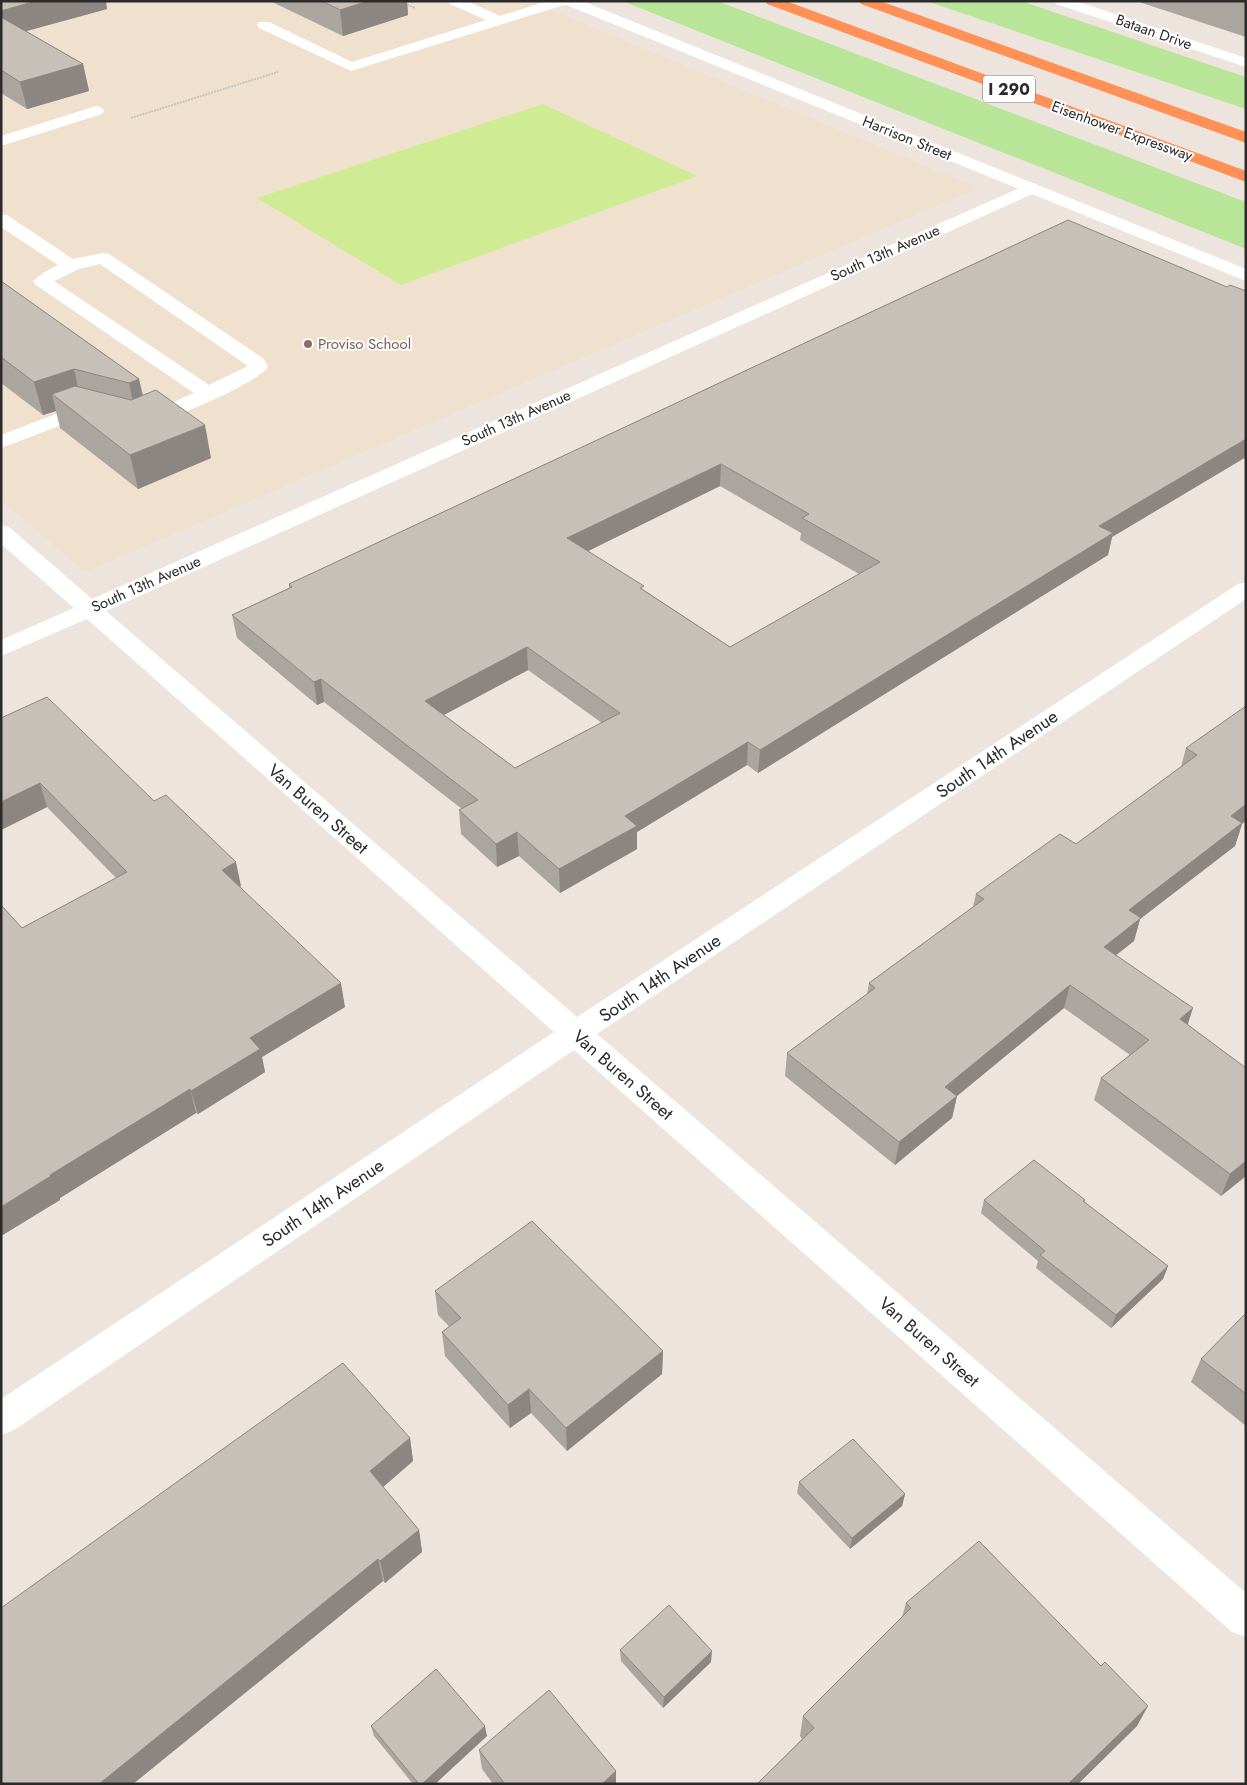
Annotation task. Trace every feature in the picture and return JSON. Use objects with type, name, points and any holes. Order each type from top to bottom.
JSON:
[{"type":"highway","name":"Eisenhower Expressway","points":[[772,1],[1246,177]]},
{"type":"highway","name":"Eisenhower Expressway","points":[[866,1],[1246,138]]},
{"type":"street","points":[[455,1],[500,21]]},
{"type":"street","points":[[264,24],[351,67],[562,1]]},
{"type":"street","name":"Harrison Street","points":[[569,1],[1246,276]]},
{"type":"street","name":"Bataan Drive","points":[[1061,1],[1246,63]]},
{"type":"street","points":[[1,140],[96,111]]},
{"type":"street","name":"South 13th Avenue","points":[[1,649],[1030,188]]},
{"type":"street","points":[[1,219],[72,266]]},
{"type":"street","points":[[1,442],[82,410],[138,425],[209,394],[258,367],[257,363],[103,258],[87,260],[42,280],[209,394]]},
{"type":"street","name":"Van Buren Street","points":[[1,532],[1246,1618]]},
{"type":"street","name":"South 14th Avenue","points":[[1,1419],[575,1034],[1246,589]]},
{"type":"path","points":[[123,120],[283,71]]},
{"type":"shaded area","name":"Proviso School","points":[[1,1],[530,1],[978,188],[85,572],[1,500]]},
{"type":"green space","points":[[622,1],[717,1],[1246,202],[1246,249]]},
{"type":"green space","points":[[926,1],[1021,1],[1246,77],[1246,109]]},
{"type":"green space","points":[[543,104],[697,176],[401,285],[257,198]]},
{"type":"building","points":[[1,1],[36,1],[1,11]]},
{"type":"building","points":[[322,1],[368,1],[340,10]]},
{"type":"building","points":[[1,17],[83,64],[20,82],[1,70]]},
{"type":"building","points":[[1068,220],[1227,287],[1230,285],[1246,291],[1246,439],[1099,526],[1113,533],[760,750],[748,742],[625,816],[637,826],[559,869],[517,832],[496,844],[459,810],[478,800],[321,679],[314,682],[232,615],[292,587],[289,584]],"holes":[[[721,464],[809,514],[802,518],[880,562],[730,647],[640,588],[644,586],[567,538]],[[527,647],[620,713],[515,768],[425,701]]]},
{"type":"building","points":[[1,281],[139,379],[129,383],[74,369],[34,382],[1,357]]},
{"type":"building","points":[[75,386],[131,400],[156,390],[205,425],[130,455],[52,394]]},
{"type":"building","points":[[47,697],[154,801],[166,795],[236,862],[222,870],[341,983],[250,1038],[260,1049],[191,1091],[190,1089],[1,1207],[1,905],[22,928],[127,872],[40,783],[1,802],[1,718]]},
{"type":"building","points":[[1246,706],[1246,804],[1231,816],[1242,823],[1129,910],[1141,918],[1104,947],[1193,1008],[1180,1019],[1246,1068],[1246,1161],[1230,1174],[1101,1078],[1149,1040],[1070,985],[945,1087],[957,1096],[899,1142],[787,1053],[875,988],[869,983],[984,899],[976,894],[1060,834],[1076,844],[1197,755],[1186,748]]},
{"type":"building","points":[[1034,1160],[1085,1200],[1083,1201],[1168,1266],[1116,1315],[1040,1255],[1045,1251],[984,1200]]},
{"type":"building","points":[[532,1221],[663,1351],[566,1428],[529,1389],[508,1405],[442,1332],[461,1318],[435,1291]]},
{"type":"building","points":[[1246,1313],[1246,1394],[1201,1359]]},
{"type":"building","points":[[343,1363],[410,1438],[370,1471],[419,1530],[380,1561],[378,1559],[99,1784],[1,1784],[1,1608]]},
{"type":"building","points":[[853,1439],[905,1494],[852,1538],[799,1482]]},
{"type":"building","points":[[979,1541],[1101,1666],[1105,1662],[1148,1706],[1068,1784],[757,1784],[814,1728],[803,1716],[911,1608],[906,1603]]},
{"type":"building","points":[[669,1605],[712,1651],[664,1697],[620,1650]]},
{"type":"building","points":[[436,1669],[485,1726],[422,1784],[419,1784],[371,1726]]},
{"type":"building","points":[[549,1690],[616,1771],[602,1784],[505,1784],[479,1750]]},
{"type":"place","name":"Proviso School","points":[[308,344]]}]
